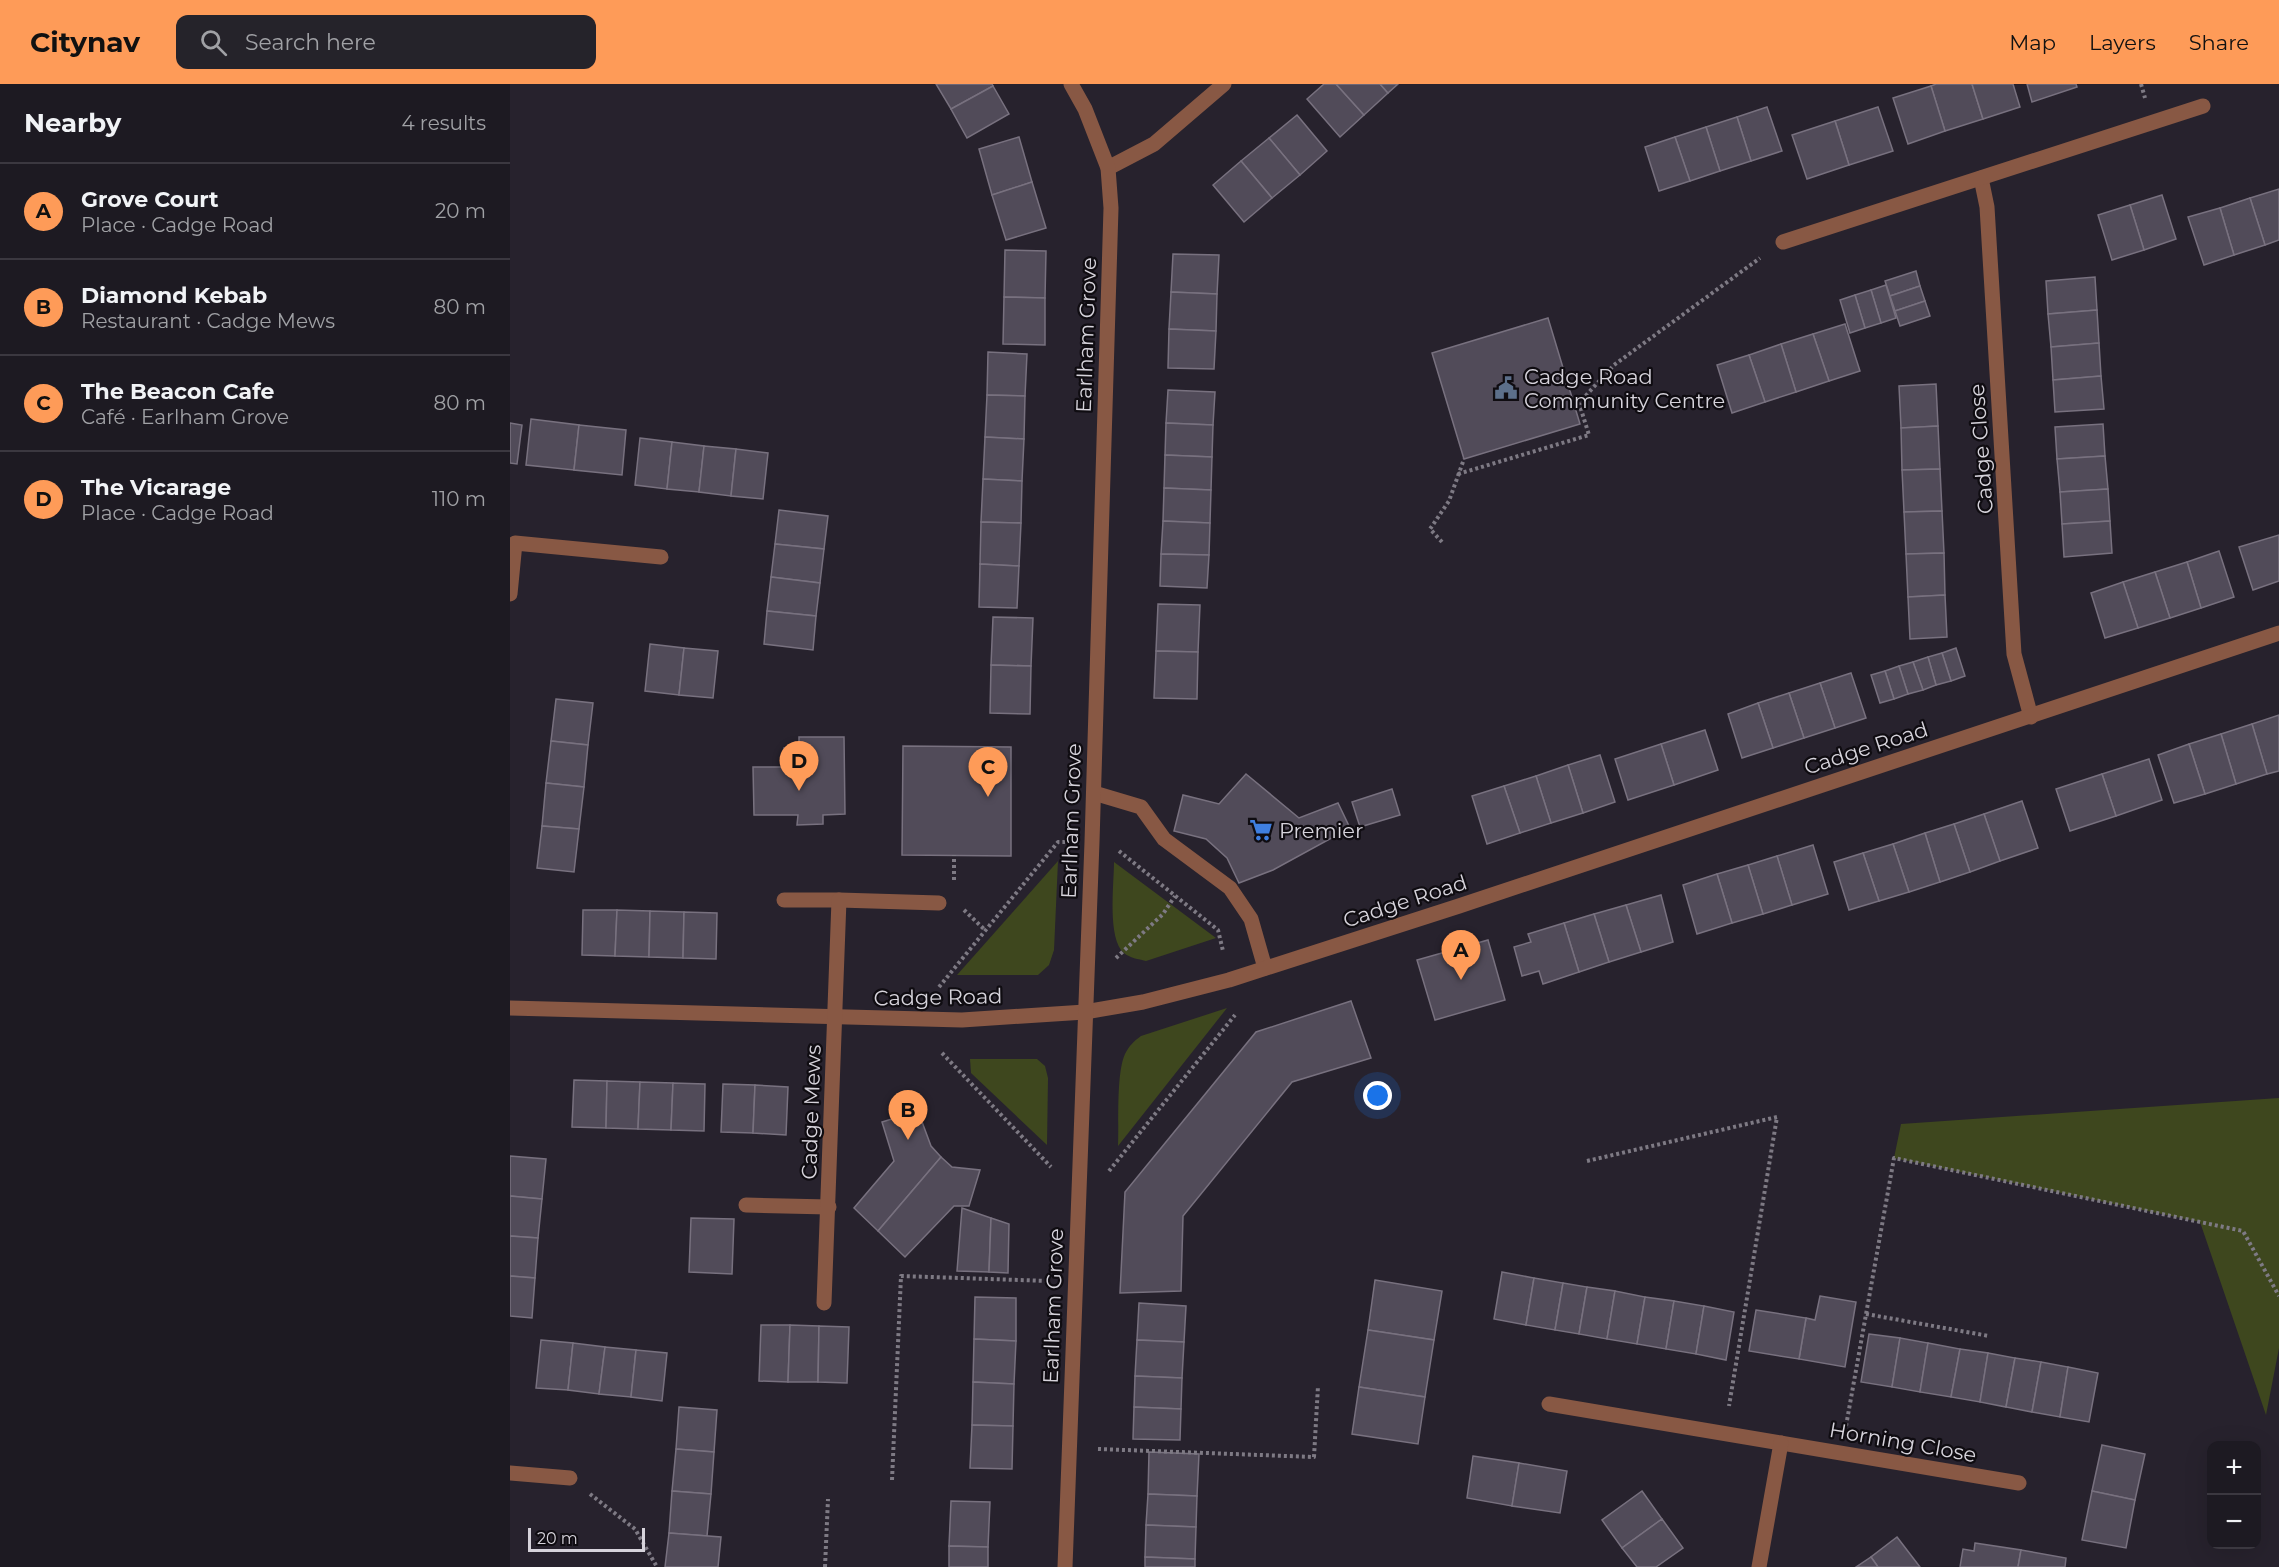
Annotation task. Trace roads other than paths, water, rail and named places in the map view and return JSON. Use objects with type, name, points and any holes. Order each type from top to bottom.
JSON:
[{"type":"street","name":"Earlham Grove","points":[[1065,1567],[1094,793],[1111,208],[1108,168],[1085,109],[1071,84]]},
{"type":"street","points":[[1108,168],[1154,144],[1224,84]]},
{"type":"street","points":[[1783,242],[2203,106]]},
{"type":"street","name":"Cadge Close","points":[[1981,178],[1987,207],[2014,654],[2031,717]]},
{"type":"street","points":[[510,594],[512,543],[661,556]]},
{"type":"street","name":"Cadge Road","points":[[510,1008],[962,1020],[1085,1012],[1143,1002],[1265,968],[2031,717],[2279,633]]},
{"type":"street","points":[[1094,793],[1141,807],[1164,839],[1230,888],[1251,919],[1265,968]]},
{"type":"street","points":[[784,900],[939,903]]},
{"type":"street","name":"Cadge Mews","points":[[824,1303],[839,900]]},
{"type":"street","name":"Cadge Mews","points":[[746,1205],[829,1207]]},
{"type":"street","name":"Horning Close","points":[[1549,1404],[2019,1483]]},
{"type":"street","points":[[1759,1567],[1780,1443]]},
{"type":"street","points":[[510,1473],[570,1478]]},
{"type":"place","name":"Cadge Road Community Centre","points":[[1506,388]]},
{"type":"place","name":"The Vicarage","points":[[799,791]]},
{"type":"place","name":"The Beacon Cafe","points":[[988,797]]},
{"type":"place","name":"Premier","points":[[1261,830]]},
{"type":"place","name":"Grove Court","points":[[1461,980]]},
{"type":"place","name":"Diamond Kebab","points":[[908,1140]]}]
